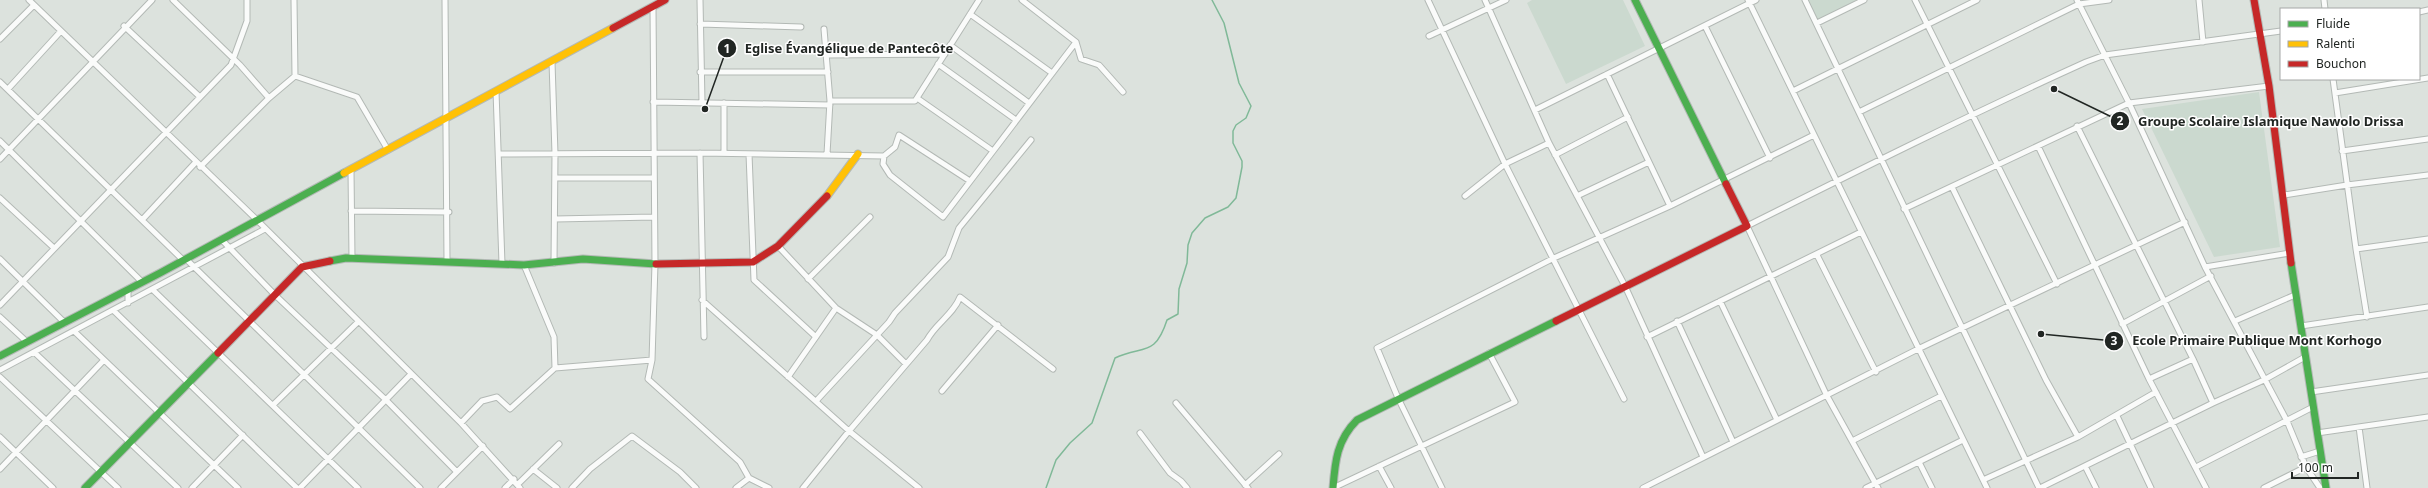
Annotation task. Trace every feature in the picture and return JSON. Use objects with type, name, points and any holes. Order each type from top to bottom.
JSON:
[{"type":"street","points":[[29,0],[195,163],[256,219],[302,267],[461,422],[519,486],[533,469],[559,444]]},
{"type":"street","points":[[0,159],[124,26],[152,0]]},
{"type":"street","points":[[173,0],[234,58],[269,98]]},
{"type":"street","points":[[0,305],[232,64],[247,21],[247,0]]},
{"type":"street","points":[[200,167],[269,98],[294,76],[294,0]]},
{"type":"street","points":[[445,0],[445,118],[449,212],[448,261]]},
{"type":"street","points":[[0,356],[142,282],[256,219],[351,170],[496,90],[552,62],[665,0]]},
{"type":"street","points":[[700,0],[700,72],[702,102]]},
{"type":"street","points":[[653,102],[830,103],[915,101],[979,0]]},
{"type":"street","points":[[1022,0],[1076,42],[1081,59],[1099,65],[1123,92]]},
{"type":"street","points":[[1428,0],[1505,164],[1624,398]]},
{"type":"street","points":[[1485,0],[1549,143],[1598,238],[1625,286],[1703,457]]},
{"type":"street","points":[[1429,36],[1506,0]]},
{"type":"street","points":[[1634,0],[1725,179],[1827,396],[1877,485]]},
{"type":"street","points":[[1535,110],[1658,47],[1705,26],[1748,2],[1756,0]]},
{"type":"street","points":[[1805,0],[1904,209],[2040,488],[2173,424],[2213,403],[2264,380],[2305,357]]},
{"type":"street","points":[[1817,23],[1862,0]]},
{"type":"street","points":[[1915,0],[2057,284]]},
{"type":"street","points":[[1793,91],[1977,0]]},
{"type":"street","points":[[1859,112],[2078,2],[2109,0]]},
{"type":"street","points":[[2199,0],[2203,42]]},
{"type":"street","points":[[2254,0],[2261,34],[2284,196],[2295,295],[2326,488]]},
{"type":"street","points":[[1748,2],[1987,488]]},
{"type":"street","points":[[2078,2],[2130,103],[2206,267],[2264,380],[2287,421],[2306,468],[2320,488]]},
{"type":"street","points":[[0,39],[34,5]]},
{"type":"street","points":[[653,7],[655,264],[652,360],[648,379],[740,462],[749,478],[769,488]]},
{"type":"street","points":[[970,14],[1052,73]]},
{"type":"street","points":[[700,24],[801,27]]},
{"type":"street","points":[[124,26],[200,97]]},
{"type":"street","points":[[1705,26],[1770,158]]},
{"type":"street","points":[[824,29],[830,103],[827,154]]},
{"type":"street","points":[[1332,488],[1335,459],[1342,436],[1357,420],[1398,398],[1882,160],[1972,114],[2086,62],[2105,55],[2280,31]]},
{"type":"street","points":[[8,89],[61,32]]},
{"type":"street","points":[[970,181],[899,135],[895,147],[884,156],[883,164],[890,175],[943,217],[993,151],[1028,103],[1076,42]]},
{"type":"street","points":[[950,45],[1028,103]]},
{"type":"street","points":[[827,55],[945,54]]},
{"type":"street","points":[[552,62],[555,154],[554,263]]},
{"type":"street","points":[[938,64],[1016,120]]},
{"type":"street","points":[[700,72],[828,72]]},
{"type":"street","points":[[1607,74],[1670,206]]},
{"type":"street","points":[[294,76],[357,96],[388,150]]},
{"type":"street","points":[[2334,80],[2342,151],[2367,317]]},
{"type":"street","points":[[2335,92],[2415,80]]},
{"type":"street","points":[[0,82],[142,220],[184,259],[195,267],[248,321],[420,488]]},
{"type":"street","points":[[1904,209],[2077,126],[2130,103],[2268,86]]},
{"type":"street","points":[[496,90],[502,264]]},
{"type":"street","points":[[917,98],[993,151]]},
{"type":"street","points":[[724,103],[724,154]]},
{"type":"street","points":[[1555,155],[1628,117]]},
{"type":"street","points":[[2077,126],[2193,359],[2213,403]]},
{"type":"street","points":[[1442,488],[1398,398],[1377,348],[1554,258],[1670,206],[1814,135]]},
{"type":"street","points":[[2342,151],[2428,139]]},
{"type":"street","points":[[817,400],[877,335],[895,312],[948,257],[958,228],[1031,140]]},
{"type":"street","points":[[0,141],[142,282]]},
{"type":"street","points":[[1465,196],[1505,164],[1549,143]]},
{"type":"street","points":[[2038,146],[2149,380],[2206,488]]},
{"type":"street","points":[[499,154],[700,153],[858,154],[884,156]]},
{"type":"street","points":[[700,153],[704,337]]},
{"type":"street","points":[[749,154],[754,280],[816,338]]},
{"type":"street","points":[[85,488],[302,267],[352,258],[524,265],[583,259],[655,264],[753,262],[778,246],[824,200],[858,154]]},
{"type":"street","points":[[1577,196],[1649,162]]},
{"type":"street","points":[[142,220],[195,163]]},
{"type":"street","points":[[351,170],[352,258]]},
{"type":"street","points":[[2284,196],[2347,185],[2428,175]]},
{"type":"street","points":[[555,178],[654,178]]},
{"type":"street","points":[[1952,187],[2012,307],[2046,380],[2078,437]]},
{"type":"street","points":[[0,198],[54,248]]},
{"type":"street","points":[[352,211],[449,212]]},
{"type":"street","points":[[555,219],[654,216]]},
{"type":"street","points":[[808,279],[870,217]]},
{"type":"street","points":[[1643,488],[1876,372],[1918,349],[2012,307],[2185,222]]},
{"type":"street","points":[[0,370],[114,311],[265,229]]},
{"type":"street","points":[[1647,336],[1720,301],[1770,274],[1817,255],[1861,232]]},
{"type":"street","points":[[221,239],[274,294],[386,400],[457,472]]},
{"type":"street","points":[[2356,249],[2428,239]]},
{"type":"street","points":[[778,246],[836,308],[877,335],[906,364]]},
{"type":"street","points":[[2206,267],[2290,253]]},
{"type":"street","points":[[1817,255],[1876,372]]},
{"type":"street","points":[[0,258],[65,323]]},
{"type":"street","points":[[524,265],[554,337],[555,368]]},
{"type":"street","points":[[2122,324],[2211,276]]},
{"type":"street","points":[[128,289],[128,303]]},
{"type":"street","points":[[153,290],[219,351],[358,488]]},
{"type":"street","points":[[2235,322],[2295,295]]},
{"type":"street","points":[[803,488],[849,431],[927,340],[933,329],[952,313],[960,297],[1053,369]]},
{"type":"street","points":[[702,300],[817,400],[849,431],[919,488]]},
{"type":"street","points":[[1720,301],[1777,420]]},
{"type":"street","points":[[2301,326],[2428,307]]},
{"type":"street","points":[[788,376],[836,308]]},
{"type":"street","points":[[114,311],[298,488],[411,374]]},
{"type":"street","points":[[0,318],[27,342]]},
{"type":"street","points":[[1677,321],[1733,442]]},
{"type":"street","points":[[273,405],[358,322]]},
{"type":"street","points":[[942,390],[998,325]]},
{"type":"street","points":[[74,332],[160,412],[238,488]]},
{"type":"street","points":[[35,353],[178,488]]},
{"type":"street","points":[[1332,488],[1515,402],[1489,353]]},
{"type":"street","points":[[2149,380],[2193,359]]},
{"type":"street","points":[[0,469],[104,360]]},
{"type":"street","points":[[461,422],[482,401],[497,397],[510,409],[555,368],[652,360]]},
{"type":"street","points":[[2311,392],[2428,375]]},
{"type":"street","points":[[0,377],[118,488]]},
{"type":"street","points":[[1983,480],[2078,437],[2117,416],[2156,392]]},
{"type":"street","points":[[1852,441],[1941,396]]},
{"type":"street","points":[[1176,403],[1246,487],[1279,454]]},
{"type":"street","points":[[2196,467],[2313,408]]},
{"type":"street","points":[[2117,416],[2151,488]]},
{"type":"street","points":[[2317,433],[2428,417]]},
{"type":"street","points":[[2359,427],[2367,488]]},
{"type":"street","points":[[1140,433],[1170,473],[1181,480],[1187,488]]},
{"type":"street","points":[[192,488],[242,435]]},
{"type":"street","points":[[572,488],[590,469],[632,436],[680,472],[696,488]]},
{"type":"street","points":[[0,437],[53,488]]},
{"type":"street","points":[[1866,488],[1877,485],[1963,440]]},
{"type":"street","points":[[441,488],[483,446]]},
{"type":"street","points":[[2301,457],[2320,451]]},
{"type":"street","points":[[1919,462],[1932,488]]},
{"type":"street","points":[[1379,466],[1391,488]]},
{"type":"street","points":[[2084,466],[2096,488]]},
{"type":"street","points":[[2264,488],[2306,468]]},
{"type":"street","points":[[533,469],[557,488]]},
{"type":"street","points":[[736,488],[749,478]]},
{"type":"street","points":[[505,488],[514,479]]},
{"type":"shaded area","points":[[1532,0],[1623,0],[1645,46],[1566,84],[1527,3]]},
{"type":"shaded area","points":[[1807,0],[1855,0],[1855,1],[1818,20]]},
{"type":"shaded area","points":[[2259,92],[2280,247],[2214,257],[2142,109]]},
{"type":"waterway","points":[[1046,488],[1056,460],[1070,443],[1092,423],[1115,358],[1153,345],[1163,332],[1167,320],[1178,314],[1179,289],[1187,263],[1188,245],[1192,233],[1205,218],[1228,207],[1236,198],[1242,161],[1233,143],[1233,131],[1236,125],[1246,118],[1251,106],[1239,83],[1224,23],[1212,0]]},
{"type":"traffic: fast","points":[[1635,0],[1726,184]]},
{"type":"traffic: fast","points":[[0,356],[160,273],[344,173]]},
{"type":"traffic: fast","points":[[330,261],[346,258],[524,265],[583,259],[656,264]]},
{"type":"traffic: fast","points":[[2291,263],[2326,488]]},
{"type":"traffic: fast","points":[[1333,488],[1338,451],[1345,435],[1357,420],[1556,321]]},
{"type":"traffic: fast","points":[[85,488],[218,353]]},
{"type":"traffic: slow","points":[[344,173],[613,28]]},
{"type":"traffic: slow","points":[[827,196],[858,154]]},
{"type":"traffic: jam","points":[[613,28],[665,0]]},
{"type":"traffic: jam","points":[[2254,0],[2269,86],[2291,263]]},
{"type":"traffic: jam","points":[[1556,321],[1747,226],[1726,184]]},
{"type":"traffic: jam","points":[[656,264],[753,262],[778,246],[827,196]]},
{"type":"traffic: jam","points":[[218,353],[302,267],[330,261]]},
{"type":"place","name":"Groupe Scolaire Islamique Nawolo Drissa","points":[[2054,89]]},
{"type":"place","name":"Eglise Évangélique de Pantecôte","points":[[705,109]]},
{"type":"place","name":"Ecole Primaire Publique Mont Korhogo","points":[[2041,334]]}]
